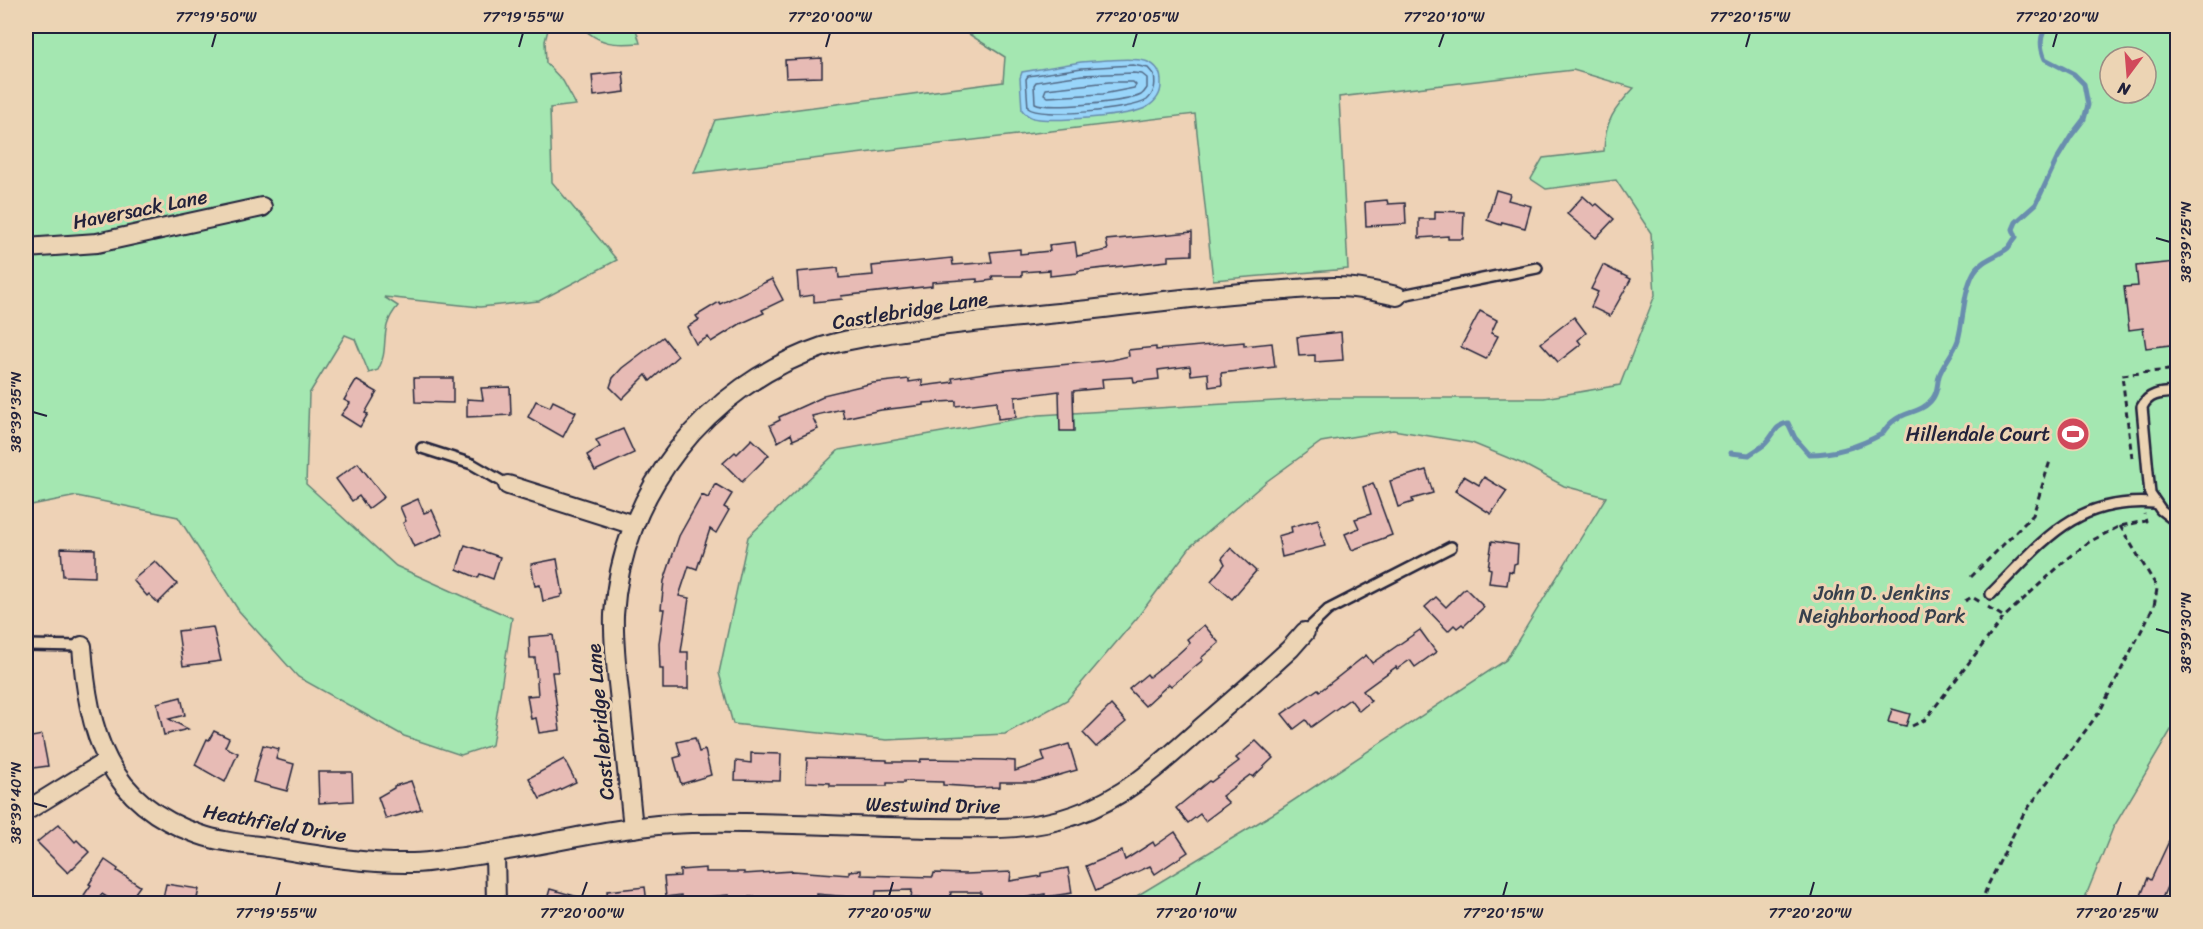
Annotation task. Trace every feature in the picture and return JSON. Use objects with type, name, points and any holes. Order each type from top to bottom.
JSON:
[{"type":"street","name":"Haversack Lane","points":[[26,248],[97,243],[262,207]]},
{"type":"street","name":"Castlebridge Lane","points":[[633,828],[614,648],[614,614],[618,581],[634,525],[646,497],[667,462],[708,415],[735,393],[764,373],[824,346],[937,325],[1233,293],[1339,287],[1365,289],[1396,296]]},
{"type":"street","points":[[508,485],[634,525]]},
{"type":"street","name":"Westwind Drive","points":[[495,853],[633,828],[687,823],[764,822],[1014,829],[1045,824],[1104,803],[1131,787],[1156,768],[1305,633]]},
{"type":"street","name":"Heathfield Drive","points":[[82,646],[88,706],[96,735],[107,761],[135,797],[154,813],[176,826],[214,839],[328,857],[415,863],[495,853]]},
{"type":"street","points":[[26,811],[107,761]]},
{"type":"street","points":[[495,853],[496,903]]},
{"type":"lane","points":[[1396,296],[1537,268]]},
{"type":"lane","points":[[2178,392],[2151,395],[2142,407],[2148,484],[2155,503],[2178,523]]},
{"type":"lane","points":[[422,448],[472,464],[508,485]]},
{"type":"lane","points":[[1991,594],[2046,540],[2081,514],[2098,507],[2118,503],[2134,501],[2155,503]]},
{"type":"lane","points":[[1305,633],[1316,619],[1328,610],[1451,547]]},
{"type":"lane","points":[[26,645],[82,646]]},
{"type":"path","points":[[1971,577],[2033,515],[2050,461]]},
{"type":"path","points":[[1912,726],[1925,720],[2004,617],[2081,548],[2120,526],[2146,521]]},
{"type":"path","points":[[1981,903],[1987,886],[2023,815],[2100,711],[2154,606],[2157,589],[2120,526]]},
{"type":"green space","points":[[26,26],[549,26],[545,41],[546,63],[563,81],[576,105],[550,108],[552,182],[617,260],[539,301],[480,307],[384,297],[398,306],[388,323],[384,354],[378,370],[369,373],[355,339],[345,335],[309,394],[306,484],[396,566],[512,618],[492,745],[461,755],[404,736],[298,677],[239,611],[178,517],[77,496],[26,506]]},
{"type":"green space","points":[[581,26],[635,26],[640,43],[623,44],[601,40]]},
{"type":"green space","name":"John D. Jenkins Neighborhood Park","points":[[956,26],[2177,26],[2177,720],[2113,828],[2083,903],[1125,903],[1276,812],[1506,660],[1606,497],[1564,486],[1523,464],[1472,443],[1393,430],[1321,442],[1267,481],[1191,546],[1137,618],[1067,700],[1005,734],[887,740],[733,724],[719,673],[748,537],[839,450],[1039,415],[1324,398],[1544,398],[1620,385],[1655,295],[1651,233],[1616,180],[1546,189],[1531,179],[1543,158],[1604,151],[1606,131],[1612,116],[1634,88],[1573,70],[1339,97],[1348,269],[1213,280],[1195,114],[694,173],[715,120],[1003,82],[1005,57]]},
{"type":"water","points":[[1143,60],[1157,68],[1160,75],[1160,92],[1147,107],[1125,114],[1056,119],[1033,118],[1022,110],[1020,78],[1022,72],[1081,62]]},
{"type":"building","points":[[822,58],[822,77],[786,78],[785,60]]},
{"type":"building","points":[[623,72],[625,92],[594,96],[592,75]]},
{"type":"building","points":[[1496,190],[1510,194],[1508,200],[1531,206],[1525,228],[1502,222],[1501,225],[1487,220]]},
{"type":"building","points":[[1583,196],[1594,206],[1597,204],[1614,219],[1596,238],[1567,214]]},
{"type":"building","points":[[1387,200],[1388,204],[1405,203],[1406,224],[1366,226],[1365,202]]},
{"type":"building","points":[[1435,211],[1464,212],[1463,239],[1448,239],[1448,236],[1419,238],[1419,219],[1435,219]]},
{"type":"building","points":[[1192,232],[1192,255],[1168,256],[1168,261],[1050,276],[1050,270],[1022,272],[1022,276],[992,276],[993,280],[977,282],[977,279],[932,282],[932,286],[841,296],[842,299],[814,302],[814,295],[799,297],[797,272],[838,268],[839,278],[873,275],[872,266],[952,258],[953,265],[992,262],[990,252],[1020,249],[1020,254],[1050,251],[1049,245],[1075,242],[1077,256],[1108,250],[1106,240]]},
{"type":"building","points":[[2176,262],[2178,344],[2146,348],[2143,328],[2129,330],[2124,287],[2138,286],[2136,266]]},
{"type":"building","points":[[1603,265],[1631,279],[1610,316],[1591,307],[1598,292],[1591,289]]},
{"type":"building","points":[[772,279],[783,300],[762,310],[764,313],[740,324],[711,342],[708,337],[696,344],[687,327],[699,320],[696,316],[719,302],[720,304]]},
{"type":"building","points":[[1480,311],[1497,320],[1491,333],[1498,336],[1486,359],[1461,347]]},
{"type":"building","points":[[1574,317],[1586,333],[1578,340],[1581,344],[1558,362],[1541,343]]},
{"type":"building","points":[[1341,332],[1343,360],[1315,362],[1315,355],[1299,356],[1297,337]]},
{"type":"building","points":[[663,337],[678,356],[650,381],[646,375],[622,399],[610,387],[613,378],[622,368]]},
{"type":"building","points":[[1244,342],[1244,346],[1272,343],[1275,367],[1221,373],[1222,385],[1209,387],[1208,373],[1191,375],[1190,366],[1158,370],[1159,379],[1134,382],[1133,377],[1102,379],[1103,388],[1073,391],[1074,431],[1060,431],[1059,391],[1015,397],[1016,417],[998,419],[997,401],[956,406],[956,401],[924,403],[924,405],[881,410],[844,418],[842,409],[812,416],[818,429],[793,440],[791,434],[778,442],[770,425],[780,420],[779,417],[823,395],[873,383],[909,379],[909,382],[922,380],[922,386],[953,382],[952,378],[997,371],[1112,360],[1129,356],[1128,350],[1156,347],[1156,350]]},
{"type":"building","points":[[414,378],[453,378],[453,403],[415,402]]},
{"type":"building","points":[[356,380],[377,392],[360,427],[341,415],[350,403],[344,400]]},
{"type":"building","points":[[510,387],[511,415],[467,417],[467,399],[483,400],[481,388]]},
{"type":"building","points":[[536,401],[550,407],[553,401],[576,412],[563,437],[528,417]]},
{"type":"building","points":[[623,429],[634,453],[595,471],[587,455],[600,447],[596,440]]},
{"type":"building","points":[[752,439],[769,455],[742,482],[723,463],[735,452],[737,454]]},
{"type":"building","points":[[358,463],[384,497],[368,509],[359,496],[352,501],[336,479]]},
{"type":"building","points":[[1426,470],[1433,493],[1412,499],[1413,502],[1398,507],[1390,481]]},
{"type":"building","points":[[1464,476],[1479,485],[1484,477],[1507,491],[1491,514],[1455,491]]},
{"type":"building","points":[[1373,483],[1392,535],[1352,550],[1345,534],[1359,528],[1355,519],[1371,514],[1363,487]]},
{"type":"building","points":[[715,484],[732,494],[724,507],[729,510],[716,533],[710,529],[697,569],[689,566],[679,596],[689,598],[681,652],[688,652],[688,689],[663,689],[659,643],[664,609],[661,609],[664,581],[679,536],[702,495],[708,498]]},
{"type":"building","points":[[418,499],[424,513],[432,510],[443,534],[414,547],[403,523],[406,521],[400,507]]},
{"type":"building","points":[[1318,519],[1325,546],[1282,557],[1278,536],[1292,532],[1291,527]]},
{"type":"building","points":[[1492,541],[1518,545],[1517,563],[1514,564],[1513,572],[1509,571],[1507,585],[1489,583],[1491,569],[1488,568]]},
{"type":"building","points":[[465,545],[500,557],[493,579],[480,574],[478,578],[457,569]]},
{"type":"building","points":[[61,548],[95,549],[95,577],[63,576]]},
{"type":"building","points":[[1231,548],[1256,571],[1232,599],[1211,581],[1225,564],[1222,558]]},
{"type":"building","points":[[557,559],[563,594],[561,597],[543,601],[540,585],[535,586],[531,564]]},
{"type":"building","points":[[155,561],[177,584],[158,603],[149,594],[147,596],[133,580]]},
{"type":"building","points":[[1465,588],[1484,607],[1464,626],[1462,624],[1457,628],[1454,625],[1448,631],[1425,607],[1436,597],[1446,607]]},
{"type":"building","points":[[1204,625],[1219,643],[1201,658],[1203,660],[1171,686],[1169,684],[1145,706],[1129,689],[1147,674],[1149,677],[1178,654],[1190,643],[1187,639]]},
{"type":"building","points":[[213,627],[221,661],[183,666],[178,631]]},
{"type":"building","points":[[1420,630],[1436,652],[1415,667],[1410,660],[1397,669],[1396,667],[1363,691],[1371,701],[1359,711],[1350,699],[1311,727],[1306,720],[1294,729],[1282,714],[1318,689],[1320,691],[1366,655],[1372,663]]},
{"type":"building","points":[[553,635],[558,672],[552,672],[560,730],[539,733],[536,718],[531,719],[527,696],[538,695],[535,658],[530,658],[529,637]]},
{"type":"building","points":[[181,697],[185,715],[169,719],[188,729],[164,735],[157,703]]},
{"type":"building","points":[[1111,705],[1126,722],[1096,747],[1083,733]]},
{"type":"building","points":[[1892,709],[1910,714],[1906,726],[1888,722]]},
{"type":"building","points":[[214,731],[229,738],[225,747],[238,753],[225,782],[195,765],[207,739],[209,740]]},
{"type":"building","points":[[42,735],[48,766],[26,769],[26,738]]},
{"type":"building","points":[[695,738],[699,752],[705,750],[711,775],[681,784],[674,758],[681,756],[677,742]]},
{"type":"building","points":[[1256,741],[1273,758],[1253,777],[1250,775],[1222,796],[1229,803],[1205,821],[1200,814],[1188,823],[1176,808],[1209,781],[1211,782],[1239,761],[1236,758]]},
{"type":"building","points":[[1069,744],[1077,770],[1035,782],[1000,782],[1000,787],[974,788],[943,785],[943,782],[904,781],[904,783],[887,783],[887,786],[830,786],[830,783],[806,782],[807,758],[887,760],[887,762],[920,762],[921,759],[1001,760],[1015,761],[1015,771],[1045,761],[1042,752]]},
{"type":"building","points":[[263,745],[279,749],[276,759],[294,764],[287,791],[253,782]]},
{"type":"building","points":[[751,753],[781,754],[780,781],[735,780],[736,761],[751,763]]},
{"type":"building","points":[[564,759],[576,782],[540,799],[529,778]]},
{"type":"building","points":[[318,772],[352,772],[353,801],[319,803]]},
{"type":"building","points":[[411,781],[421,809],[386,819],[378,797],[394,786]]},
{"type":"building","points":[[2178,822],[2178,861],[2160,903],[2138,903],[2148,878],[2151,880]]},
{"type":"building","points":[[59,824],[75,842],[77,840],[89,852],[68,873],[37,842]]},
{"type":"building","points":[[1175,832],[1188,852],[1155,874],[1150,866],[1096,891],[1086,866],[1122,851],[1125,860],[1153,842],[1155,846]]},
{"type":"building","points":[[105,860],[140,886],[128,903],[116,903],[102,894],[96,903],[84,895]]},
{"type":"building","points":[[706,868],[706,872],[744,872],[744,874],[793,871],[849,875],[849,871],[861,870],[861,875],[933,877],[934,873],[1011,872],[1010,881],[1041,876],[1041,873],[1068,868],[1072,893],[1045,897],[1045,894],[1013,900],[981,900],[981,892],[951,892],[950,900],[911,898],[912,890],[876,891],[875,900],[860,899],[860,903],[849,903],[849,897],[817,894],[817,899],[729,897],[729,895],[682,899],[681,895],[666,897],[664,877],[680,876],[680,870]]},
{"type":"building","points":[[166,884],[199,889],[196,903],[162,903]]},
{"type":"building","points":[[645,887],[647,903],[608,903],[607,891]]},
{"type":"building","points":[[550,889],[589,900],[589,903],[546,903]]},
{"type":"waterway","points":[[1731,453],[1749,455],[1766,443],[1777,428],[1788,423],[1795,438],[1809,454],[1847,449],[1882,434],[1895,420],[1921,408],[1933,398],[1939,376],[1958,340],[1966,297],[1974,272],[1981,264],[2008,248],[2016,237],[2013,229],[2016,222],[2036,204],[2057,159],[2084,119],[2088,105],[2084,84],[2074,74],[2045,59],[2043,55],[2042,37],[2048,26]]},
{"type":"place","name":"Hillendale Court","points":[[2073,434]]}]
